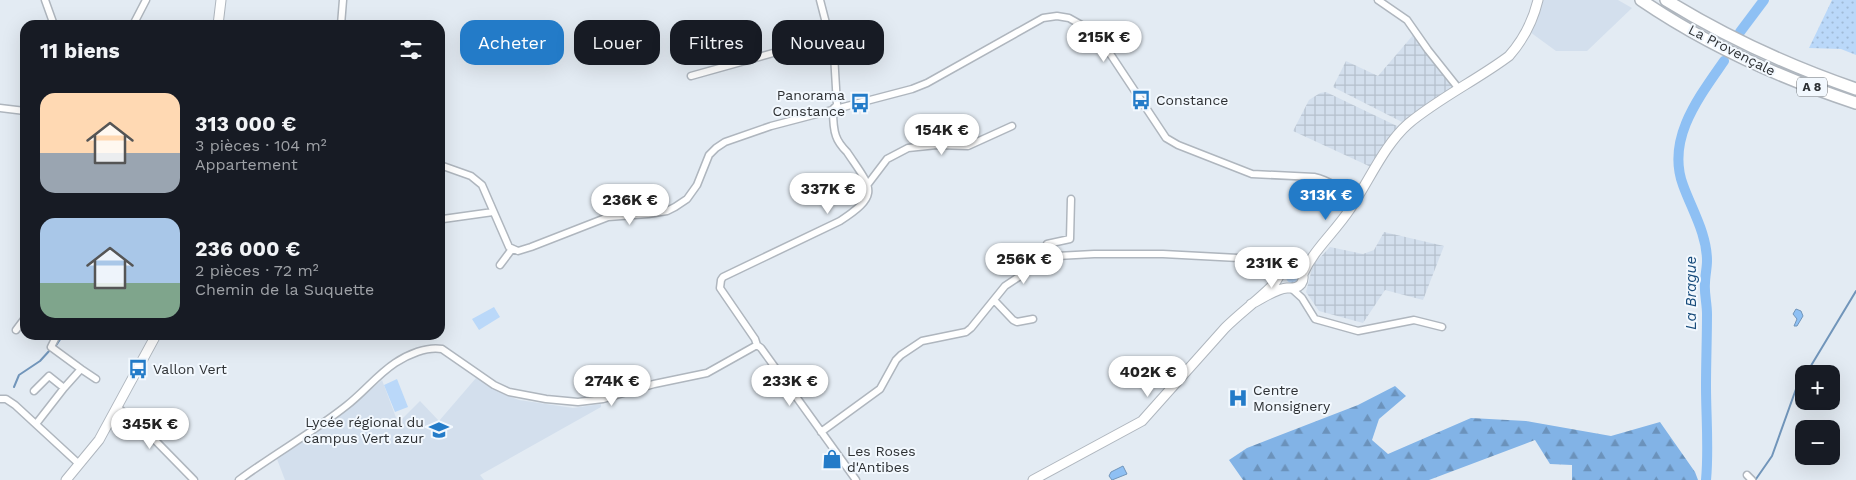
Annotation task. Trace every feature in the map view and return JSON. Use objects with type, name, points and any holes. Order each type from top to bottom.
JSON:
[{"type":"highway","name":"La Provençale","points":[[1641,0],[1713,43],[1769,70],[1856,103]]},
{"type":"highway","name":"La Provençale","points":[[1666,0],[1718,31],[1774,57],[1856,89]]},
{"type":"street","points":[[45,0],[52,20]]},
{"type":"street","points":[[136,20],[146,0]]},
{"type":"street","points":[[219,20],[221,0]]},
{"type":"street","points":[[342,20],[343,0]]},
{"type":"street","points":[[820,0],[825,20]]},
{"type":"street","points":[[1378,0],[1407,20],[1440,66],[1460,89]]},
{"type":"street","points":[[1251,304],[1293,287],[1302,281],[1303,274],[1314,254],[1355,202],[1386,152],[1406,126],[1510,56],[1533,18],[1538,0]]},
{"type":"street","points":[[445,167],[478,180],[486,193],[506,242],[512,250],[518,251],[608,217],[667,211],[687,199],[697,185],[709,155],[716,148],[753,132],[912,89],[1043,18],[1057,16],[1068,18],[1085,27],[1100,40],[1166,138],[1172,142],[1252,174],[1314,177],[1324,180],[1332,183],[1355,202]]},
{"type":"street","points":[[691,76],[772,53]]},
{"type":"street","points":[[835,65],[837,104],[833,109],[836,137],[868,184],[869,196],[856,211],[814,234],[723,277],[720,288],[754,338],[756,345],[761,348],[856,480]]},
{"type":"street","points":[[0,108],[20,110]]},
{"type":"street","points":[[868,184],[887,159],[908,148],[937,145],[968,146],[1012,126]]},
{"type":"street","points":[[1050,258],[1047,244],[1070,239],[1070,199]]},
{"type":"street","points":[[445,219],[493,212]]},
{"type":"street","points":[[500,266],[512,250]]},
{"type":"street","points":[[821,432],[880,389],[896,360],[901,355],[922,341],[966,332],[1005,286],[1050,258],[1094,254],[1163,254],[1275,260],[1279,261],[1287,270]]},
{"type":"street","points":[[1033,480],[1142,421],[1225,328],[1287,270],[1314,254]]},
{"type":"street","points":[[1287,270],[1300,269],[1303,274]]},
{"type":"street","points":[[1287,270],[1283,284],[1293,287],[1315,319],[1358,331],[1414,320],[1442,327]]},
{"type":"street","points":[[994,300],[1017,322],[1033,319]]},
{"type":"street","points":[[16,330],[20,325]]},
{"type":"street","points":[[54,340],[51,347],[96,379]]},
{"type":"street","points":[[66,480],[99,440],[153,340]]},
{"type":"street","points":[[239,480],[346,406],[395,363],[433,348],[442,349],[494,384],[515,394],[578,402],[603,399],[654,384],[707,373],[756,345]]},
{"type":"street","points":[[36,424],[81,369]]},
{"type":"street","points":[[34,391],[50,376],[64,388]]},
{"type":"street","points":[[0,399],[6,399],[15,405],[79,464]]},
{"type":"street","points":[[118,407],[144,429],[194,480]]},
{"type":"shaded area","points":[[1541,0],[1618,0],[1632,8],[1587,51],[1556,51],[1530,32]]},
{"type":"shaded area","points":[[1832,0],[1856,0],[1856,55],[1841,49],[1809,48]]},
{"type":"shaded area","points":[[1414,34],[1453,88],[1404,123],[1333,87],[1346,61],[1378,76]]},
{"type":"shaded area","points":[[1326,92],[1399,127],[1371,167],[1293,131],[1309,100],[1320,93]]},
{"type":"shaded area","points":[[1384,232],[1444,246],[1423,300],[1385,290],[1363,323],[1319,311],[1306,292],[1313,265],[1330,247],[1363,254],[1374,250]]},
{"type":"shaded area","points":[[1294,271],[1297,272],[1297,282],[1290,283],[1287,282],[1286,275],[1287,272]]},
{"type":"shaded area","points":[[494,307],[500,317],[479,330],[472,319]]},
{"type":"shaded area","points":[[1796,309],[1801,311],[1803,316],[1797,326],[1794,326],[1797,319],[1793,314]]},
{"type":"shaded area","name":"Lycée régional du campus Vert azur","points":[[476,378],[505,395],[519,400],[573,408],[601,404],[601,407],[480,475],[484,480],[285,480],[277,459],[280,457],[279,455],[312,437],[311,434],[349,409],[382,380],[398,423],[420,401],[439,421]]},
{"type":"shaded area","points":[[397,379],[408,407],[395,412],[384,385]]},
{"type":"shaded area","points":[[1123,466],[1127,474],[1112,480],[1109,476],[1111,472]]},
{"type":"green space","points":[[1395,386],[1406,396],[1379,419],[1372,440],[1388,454],[1471,418],[1526,421],[1611,436],[1660,422],[1695,472],[1698,480],[1572,480],[1572,465],[1550,464],[1535,440],[1429,480],[1243,480],[1229,460],[1247,448],[1358,405]]},
{"type":"waterway","name":"La Brague","points":[[1740,32],[1764,0]]},
{"type":"waterway","name":"La Brague","points":[[1706,480],[1706,251],[1702,232],[1683,185],[1679,168],[1679,151],[1688,119],[1724,61]]},
{"type":"waterway","points":[[1811,365],[1856,291]]},
{"type":"waterway","points":[[55,347],[60,340]]},
{"type":"waterway","points":[[14,387],[19,375],[40,361],[50,350]]},
{"type":"waterway","points":[[1756,479],[1772,456],[1795,392]]},
{"type":"place","name":"Constance","points":[[1141,100]]},
{"type":"place","name":"Panorama Constance","points":[[860,103]]},
{"type":"place","name":"Vallon Vert","points":[[138,369]]},
{"type":"place","name":"Centre Monsignery","points":[[1238,398]]},
{"type":"place","name":"Lycée régional du campus Vert azur","points":[[439,430]]},
{"type":"place","name":"Les Roses d'Antibes","points":[[832,459]]}]
